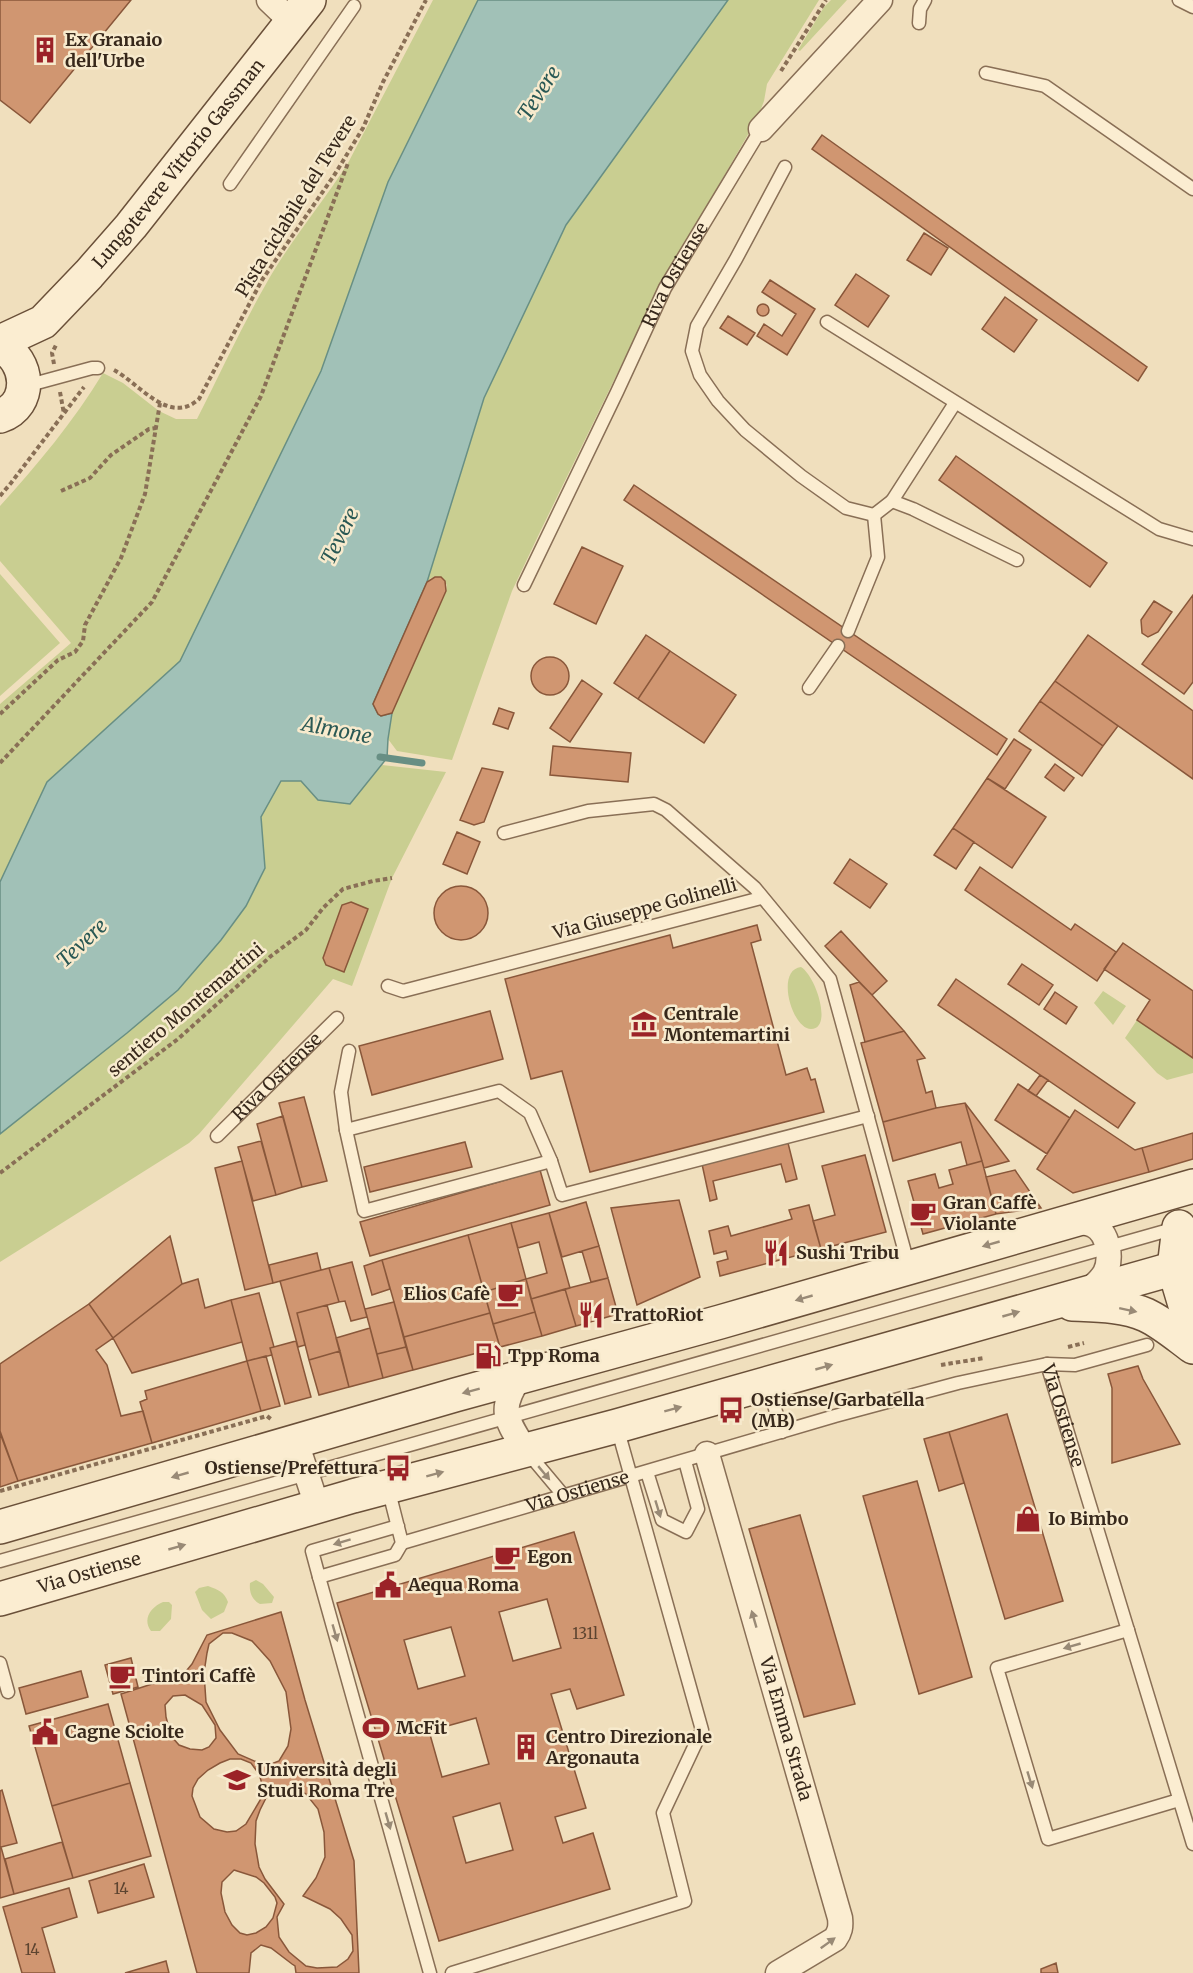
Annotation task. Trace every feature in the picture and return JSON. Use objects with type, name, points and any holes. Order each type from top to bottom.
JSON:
[{"type":"main road","name":"Lungotevere Vittorio Gassman","points":[[0,344],[43,322],[75,290],[131,226],[290,7]]},
{"type":"main road","name":"Lungotevere Vittorio Gassman","points":[[3,422],[20,400],[23,376],[43,322]]},
{"type":"main road","points":[[0,344],[12,354],[23,376]]},
{"type":"main road","points":[[0,1527],[1181,1190],[1193,1332]]},
{"type":"main road","name":"Via Ostiense","points":[[0,1599],[387,1486],[617,1426],[1049,1303],[1088,1291],[1186,1245]]},
{"type":"main road","points":[[1049,1303],[1086,1304],[1132,1310],[1159,1322],[1193,1347]]},
{"type":"street","name":"Riva Ostiense","points":[[761,129],[880,0]]},
{"type":"street","points":[[1068,1221],[1096,1227],[1102,1234],[1107,1247],[1106,1271],[1088,1291]]},
{"type":"street","points":[[519,1378],[507,1398],[506,1408],[508,1418],[525,1450]]},
{"type":"street","points":[[296,1442],[318,1506]]},
{"type":"street","name":"Via Emma Strada","points":[[696,1458],[840,1918],[841,1927],[835,1939],[778,1973]]},
{"type":"lane","points":[[919,23],[920,9],[925,0]]},
{"type":"lane","points":[[1179,0],[1193,7]]},
{"type":"lane","points":[[230,184],[354,6]]},
{"type":"lane","points":[[986,73],[1045,86],[1193,189]]},
{"type":"lane","name":"Riva Ostiense","points":[[524,585],[665,288],[761,129]]},
{"type":"lane","points":[[785,167],[697,326],[692,351],[700,375],[718,401],[745,430],[801,476],[846,508],[874,515]]},
{"type":"lane","points":[[827,322],[1159,529],[1193,539]]},
{"type":"lane","points":[[23,376],[33,384],[98,368]]},
{"type":"lane","points":[[874,515],[892,501],[955,403]]},
{"type":"lane","points":[[892,501],[1017,560]]},
{"type":"lane","points":[[848,631],[878,557],[874,515]]},
{"type":"lane","points":[[809,688],[838,646]]},
{"type":"lane","points":[[504,833],[588,811],[654,804],[675,818],[755,888],[761,897]]},
{"type":"lane","name":"Via Giuseppe Golinelli","points":[[388,986],[403,991],[761,897],[830,979],[909,1268]]},
{"type":"lane","name":"Riva Ostiense","points":[[217,1136],[337,1018]]},
{"type":"lane","points":[[349,1051],[341,1092],[346,1130],[364,1210],[551,1161]]},
{"type":"lane","points":[[346,1130],[499,1091],[531,1113],[562,1195],[868,1116]]},
{"type":"lane","name":"Via Ostiense","points":[[0,1561],[1107,1247],[1186,1245]]},
{"type":"lane","points":[[1047,1364],[1075,1365],[1147,1345]]},
{"type":"lane","name":"Via Ostiense","points":[[402,1543],[958,1383],[1047,1364],[1179,1800]]},
{"type":"lane","points":[[767,1384],[782,1432]]},
{"type":"lane","points":[[452,1973],[685,1901],[663,1813],[702,1730],[617,1426]]},
{"type":"lane","points":[[525,1450],[564,1496]]},
{"type":"lane","points":[[647,1472],[662,1520],[686,1532],[698,1509],[696,1458]]},
{"type":"lane","points":[[319,1577],[395,1555],[402,1543],[387,1486]]},
{"type":"lane","points":[[398,1526],[312,1551],[430,1973]]},
{"type":"lane","points":[[1128,1630],[997,1668],[1048,1839],[1179,1800],[1193,1844]]},
{"type":"lane","points":[[0,1663],[8,1692]]},
{"type":"path","name":"Pista ciclabile del Tevere","points":[[160,403],[168,407],[185,408],[200,399],[262,279],[335,174],[363,128],[383,82],[426,0]]},
{"type":"path","points":[[777,78],[826,0]]},
{"type":"path","points":[[0,763],[152,602],[261,396],[348,163]]},
{"type":"path","points":[[0,496],[98,368],[108,367],[123,375],[160,403],[145,494],[121,558],[85,624],[83,641],[75,652],[58,660],[0,714]]},
{"type":"path","points":[[59,386],[64,415]]},
{"type":"path","points":[[61,491],[90,478],[111,455],[149,429],[156,428]]},
{"type":"path","name":"sentiero Montemartini","points":[[0,1173],[178,1039],[272,956],[306,930],[323,908],[344,889],[392,878]]},
{"type":"path","points":[[1058,1348],[1092,1341]]},
{"type":"path","points":[[934,1366],[989,1358]]},
{"type":"path","points":[[0,1491],[267,1416]]},
{"type":"green space","points":[[433,0],[478,0],[388,182],[321,371],[180,661],[47,782],[0,882],[0,704],[71,643],[0,561],[0,506],[54,442],[103,373],[123,383],[159,411],[176,419],[197,419],[266,284],[348,163]]},
{"type":"green space","points":[[728,0],[819,0],[767,84],[757,119],[658,290],[539,534],[512,591],[452,760],[397,751],[388,739],[392,713],[446,591],[447,585],[441,577],[431,578],[427,582],[484,398],[566,225]]},
{"type":"green space","points":[[831,0],[847,0],[800,51],[798,50],[824,7]]},
{"type":"green space","points":[[0,574],[60,643],[0,696]]},
{"type":"green space","points":[[382,765],[446,772],[392,878],[352,986],[333,979],[189,1143],[0,1262],[0,1134],[178,990],[221,940],[246,906],[265,868],[261,817],[281,781],[301,781],[318,800],[350,804]]},
{"type":"green space","points":[[801,967],[812,980],[820,1001],[821,1021],[818,1027],[811,1029],[798,1020],[789,999],[789,978],[793,971]]},
{"type":"green space","points":[[1103,991],[1126,1006],[1113,1025],[1094,1003]]},
{"type":"green space","points":[[1137,1020],[1193,1058],[1193,1073],[1167,1080],[1157,1073],[1125,1038]]},
{"type":"green space","points":[[256,1580],[263,1584],[274,1597],[272,1603],[260,1604],[253,1598],[250,1583]]},
{"type":"green space","points":[[208,1586],[221,1592],[228,1602],[224,1612],[211,1619],[202,1610],[195,1592],[199,1588]]},
{"type":"green space","points":[[163,1602],[169,1602],[172,1605],[171,1619],[160,1631],[151,1631],[147,1622],[149,1614]]},
{"type":"water","name":"Tevere","points":[[478,0],[728,0],[566,225],[484,398],[427,582],[373,704],[381,716],[392,713],[387,758],[350,804],[318,800],[301,781],[281,781],[261,817],[265,868],[246,906],[221,940],[178,990],[0,1134],[0,882],[47,782],[180,661],[321,371],[388,182]]},
{"type":"building","name":"Ex Granaio dell'Urbe","points":[[0,0],[131,0],[30,123],[0,100]]},
{"type":"building","points":[[822,135],[1147,367],[1138,381],[812,149]]},
{"type":"building","points":[[924,233],[948,248],[931,275],[907,260]]},
{"type":"building","points":[[856,274],[889,296],[868,327],[835,305]]},
{"type":"building","points":[[770,280],[815,309],[787,355],[757,336],[764,324],[782,336],[796,314],[762,292]]},
{"type":"building","points":[[1005,297],[1037,320],[1014,352],[982,329]]},
{"type":"building","points":[[765,304],[769,310],[765,316],[761,316],[757,308]]},
{"type":"building","points":[[728,316],[755,333],[747,345],[720,328]]},
{"type":"building","points":[[956,456],[1107,563],[1090,587],[939,480]]},
{"type":"building","points":[[634,485],[1007,739],[997,755],[624,500]]},
{"type":"building","points":[[582,547],[623,566],[596,624],[554,604]]},
{"type":"building","points":[[435,577],[441,577],[445,581],[446,591],[392,713],[381,716],[373,704],[427,582]]},
{"type":"building","points":[[1193,595],[1193,682],[1184,694],[1142,664]]},
{"type":"building","points":[[1154,601],[1172,612],[1158,632],[1148,637],[1142,633],[1141,620]]},
{"type":"building","points":[[646,635],[670,651],[638,699],[614,683]]},
{"type":"building","points":[[1088,635],[1193,711],[1193,779],[1055,681]]},
{"type":"building","points":[[670,651],[736,695],[704,743],[638,699]]},
{"type":"building","points":[[550,657],[563,663],[569,676],[563,689],[550,695],[537,689],[531,676],[537,663]]},
{"type":"building","points":[[582,680],[602,694],[570,742],[550,728]]},
{"type":"building","points":[[1055,681],[1118,726],[1103,746],[1040,701]]},
{"type":"building","points":[[1040,701],[1103,746],[1082,776],[1019,731]]},
{"type":"building","points":[[499,708],[514,713],[508,729],[493,724]]},
{"type":"building","points":[[1014,739],[1031,750],[1005,789],[987,778]]},
{"type":"building","points":[[553,746],[631,753],[628,782],[550,775]]},
{"type":"building","points":[[1055,764],[1074,778],[1064,791],[1045,777]]},
{"type":"building","points":[[482,768],[503,772],[484,822],[474,825],[460,820]]},
{"type":"building","points":[[987,778],[1046,817],[1012,868],[953,828]]},
{"type":"building","points":[[953,828],[974,842],[956,869],[934,855]]},
{"type":"building","points":[[457,832],[480,842],[467,874],[443,864]]},
{"type":"building","points":[[850,859],[887,884],[870,908],[834,883]]},
{"type":"building","points":[[980,867],[1071,930],[1075,924],[1116,952],[1097,981],[965,890]]},
{"type":"building","points":[[461,886],[471,888],[480,894],[486,903],[488,913],[486,923],[480,932],[471,938],[461,940],[451,938],[442,932],[436,923],[434,913],[436,903],[442,894],[451,888]]},
{"type":"building","points":[[351,902],[368,909],[344,972],[326,965],[323,958],[342,905]]},
{"type":"building","name":"Centrale Montemartini","points":[[757,925],[761,940],[751,943],[786,1075],[807,1068],[811,1080],[815,1079],[824,1112],[590,1172],[562,1071],[531,1079],[505,979],[670,935],[673,948]]},
{"type":"building","points":[[841,931],[887,981],[872,995],[825,946]]},
{"type":"building","points":[[1123,943],[1193,991],[1193,1058],[1137,1020],[1150,1000],[1104,969]]},
{"type":"building","points":[[1022,964],[1053,985],[1039,1005],[1008,984]]},
{"type":"building","points":[[956,979],[1135,1103],[1118,1128],[938,1005]]},
{"type":"building","points":[[859,982],[904,1031],[865,1042],[850,985]]},
{"type":"building","points":[[1055,992],[1077,1007],[1066,1024],[1044,1009]]},
{"type":"building","points":[[490,1011],[503,1059],[372,1095],[359,1046]]},
{"type":"building","points":[[904,1031],[925,1058],[917,1060],[926,1093],[932,1091],[936,1108],[883,1122],[861,1043]]},
{"type":"building","points":[[1040,1075],[1048,1080],[1036,1096],[1028,1091]]},
{"type":"building","points":[[1018,1084],[1070,1118],[1047,1154],[995,1120]]},
{"type":"building","points":[[304,1097],[327,1181],[302,1187],[279,1103]]},
{"type":"building","points":[[965,1103],[1009,1161],[984,1168]]},
{"type":"building","points":[[965,1103],[982,1161],[967,1165],[961,1142],[893,1161],[883,1122]]},
{"type":"building","points":[[1075,1110],[1135,1150],[1142,1148],[1149,1172],[1073,1193],[1037,1169]]},
{"type":"building","points":[[283,1116],[302,1187],[276,1195],[257,1124]]},
{"type":"building","points":[[1193,1133],[1193,1159],[1149,1172],[1142,1148]]},
{"type":"building","points":[[261,1141],[276,1195],[253,1201],[238,1147]]},
{"type":"building","points":[[465,1142],[472,1167],[370,1192],[364,1167]]},
{"type":"building","points":[[788,1143],[797,1179],[786,1182],[781,1164],[713,1181],[717,1199],[710,1201],[702,1164]]},
{"type":"building","points":[[865,1155],[886,1232],[821,1249],[813,1221],[835,1215],[822,1166]]},
{"type":"building","points":[[242,1161],[273,1283],[245,1290],[215,1168]]},
{"type":"building","points":[[982,1161],[996,1214],[923,1234],[908,1181],[935,1174],[939,1188],[953,1184],[949,1170]]},
{"type":"building","points":[[540,1170],[550,1205],[370,1256],[360,1222]]},
{"type":"building","points":[[1015,1170],[1041,1208],[996,1214],[986,1177]]},
{"type":"building","points":[[679,1200],[700,1277],[637,1305],[611,1208]]},
{"type":"building","points":[[586,1202],[599,1246],[562,1257],[549,1213]]},
{"type":"building","points":[[809,1205],[821,1249],[720,1276],[717,1262],[728,1259],[726,1251],[714,1254],[709,1231],[728,1226],[731,1236],[792,1219],[789,1210]]},
{"type":"building","points":[[549,1213],[570,1288],[531,1299],[526,1279],[547,1273],[539,1242],[518,1248],[511,1223]]},
{"type":"building","points":[[511,1223],[526,1279],[484,1292],[468,1235]]},
{"type":"building","points":[[468,1235],[490,1313],[404,1337],[382,1260]]},
{"type":"building","points":[[170,1236],[182,1284],[113,1338],[89,1304]]},
{"type":"building","points":[[599,1246],[608,1278],[591,1282],[582,1251]]},
{"type":"building","points":[[317,1253],[321,1270],[273,1283],[269,1265]]},
{"type":"building","points":[[382,1260],[390,1289],[372,1295],[364,1266]]},
{"type":"building","points":[[352,1262],[367,1317],[351,1321],[345,1301],[339,1302],[329,1268]]},
{"type":"building","points":[[329,1268],[339,1302],[297,1313],[305,1345],[298,1347],[280,1281]]},
{"type":"building","points":[[608,1278],[618,1314],[576,1326],[565,1289]]},
{"type":"building","points":[[198,1279],[205,1308],[231,1300],[242,1342],[132,1373],[113,1338],[182,1284]]},
{"type":"building","points":[[526,1279],[535,1312],[493,1324],[484,1292]]},
{"type":"building","points":[[565,1289],[576,1326],[542,1336],[531,1299]]},
{"type":"building","points":[[259,1293],[274,1347],[270,1348],[272,1355],[247,1361],[231,1300]]},
{"type":"building","points":[[394,1302],[406,1347],[377,1354],[365,1309]]},
{"type":"building","points":[[89,1304],[113,1338],[96,1350],[107,1365],[121,1416],[143,1411],[152,1443],[18,1481],[0,1431],[0,1364]]},
{"type":"building","points":[[327,1305],[340,1351],[309,1360],[297,1313]]},
{"type":"building","points":[[535,1312],[542,1336],[500,1347],[493,1324]]},
{"type":"building","points":[[490,1313],[500,1347],[413,1370],[404,1337]]},
{"type":"building","points":[[370,1328],[383,1378],[349,1387],[336,1338]]},
{"type":"building","points":[[296,1341],[311,1397],[285,1404],[270,1348]]},
{"type":"building","points":[[406,1347],[413,1370],[383,1378],[377,1354]]},
{"type":"building","points":[[340,1351],[349,1387],[319,1395],[309,1360]]},
{"type":"building","points":[[266,1356],[280,1406],[261,1411],[247,1361]]},
{"type":"building","points":[[247,1361],[261,1411],[152,1443],[140,1402],[147,1399],[145,1391]]},
{"type":"building","points":[[1138,1366],[1180,1444],[1112,1463],[1112,1388],[1108,1374]]},
{"type":"building","points":[[1007,1414],[1063,1601],[1005,1619],[949,1432]]},
{"type":"building","points":[[949,1432],[964,1483],[939,1491],[924,1439]]},
{"type":"building","points":[[0,1433],[18,1481],[0,1487]]},
{"type":"building","points":[[917,1481],[972,1677],[919,1694],[863,1496]]},
{"type":"building","points":[[800,1515],[855,1704],[804,1717],[749,1529]]},
{"type":"building","name":"Centro Direzionale Argonauta","points":[[574,1532],[624,1695],[577,1709],[570,1689],[551,1694],[586,1808],[555,1817],[563,1843],[593,1833],[610,1889],[439,1941],[337,1603]],"holes":[[[547,1599],[561,1648],[513,1661],[499,1612]],[[451,1627],[465,1676],[418,1689],[404,1640]],[[476,1718],[489,1764],[442,1777],[429,1731]],[[500,1803],[513,1850],[466,1863],[453,1817]]]},
{"type":"building","name":"Università degli Studi Roma Tre","points":[[281,1612],[354,1861],[359,1973],[296,1973],[295,1966],[271,1948],[261,1945],[251,1953],[249,1973],[197,1973],[121,1694],[155,1683],[172,1682],[182,1676],[192,1664],[207,1635]],"holes":[[[185,1695],[202,1705],[215,1725],[216,1738],[209,1747],[202,1750],[179,1745],[171,1736],[165,1705],[173,1696]],[[230,1759],[241,1759],[251,1763],[259,1774],[263,1787],[262,1797],[246,1824],[236,1831],[227,1832],[214,1829],[200,1817],[192,1796],[198,1779],[220,1763]],[[234,1870],[256,1877],[264,1883],[277,1903],[273,1918],[266,1927],[247,1935],[240,1933],[232,1925],[225,1912],[221,1893],[222,1882]]]},
{"type":"building","points":[[223,1633],[232,1633],[252,1641],[270,1661],[286,1692],[291,1729],[288,1746],[279,1761],[266,1766],[238,1754],[220,1730],[206,1702],[204,1673],[209,1644]]},
{"type":"building","name":"Tintori Caffè","points":[[131,1658],[138,1687],[113,1694],[105,1665]]},
{"type":"building","points":[[81,1671],[88,1697],[26,1714],[19,1688]]},
{"type":"building","points":[[108,1704],[130,1783],[52,1806],[29,1726]]},
{"type":"building","points":[[130,1783],[151,1856],[73,1878],[52,1806]]},
{"type":"building","points":[[293,1786],[306,1794],[318,1809],[324,1832],[325,1857],[316,1878],[303,1896],[330,1909],[341,1919],[352,1935],[353,1951],[348,1959],[337,1967],[306,1966],[289,1952],[279,1937],[277,1917],[284,1904],[259,1867],[255,1844],[256,1821],[260,1810],[266,1798],[282,1788]]},
{"type":"building","points":[[2,1790],[17,1843],[1,1847],[14,1894],[0,1898],[0,1791]]},
{"type":"building","points":[[62,1842],[73,1878],[14,1894],[5,1859]]},
{"type":"building","points":[[144,1864],[154,1897],[98,1913],[89,1881]]},
{"type":"building","points":[[69,1888],[77,1917],[42,1928],[55,1973],[22,1973],[3,1907]]},
{"type":"building","points":[[166,1961],[169,1973],[125,1973]]},
{"type":"building","points":[[1056,1963],[1058,1973],[1041,1973],[1041,1969]]},
{"type":"waterway","name":"Almone","points":[[380,757],[422,763]]},
{"type":"place","name":"Ex Granaio dell'Urbe","points":[[45,50]]},
{"type":"place","name":"Centrale Montemartini","points":[[644,1024]]},
{"type":"place","name":"Gran Caffè Violante","points":[[923,1213]]},
{"type":"place","name":"Sushi Tribu","points":[[776,1253]]},
{"type":"place","name":"Elios Cafè","points":[[510,1294]]},
{"type":"place","name":"TrattoRiot","points":[[591,1315]]},
{"type":"place","name":"Tpp Roma","points":[[488,1356]]},
{"type":"place","name":"Ostiense/Garbatella (MB)","points":[[731,1410]]},
{"type":"place","name":"Ostiense/Prefettura","points":[[398,1468]]},
{"type":"place","name":"Io Bimbo","points":[[1028,1519]]},
{"type":"place","name":"Egon","points":[[507,1557]]},
{"type":"place","name":"Aequa Roma","points":[[388,1585]]},
{"type":"place","name":"Tintori Caffè","points":[[122,1676]]},
{"type":"place","name":"McFit","points":[[376,1728]]},
{"type":"place","name":"Cagne Sciolte","points":[[45,1732]]},
{"type":"place","name":"Centro Direzionale Argonauta","points":[[526,1747]]},
{"type":"place","name":"Università degli Studi Roma Tre","points":[[237,1780]]}]
